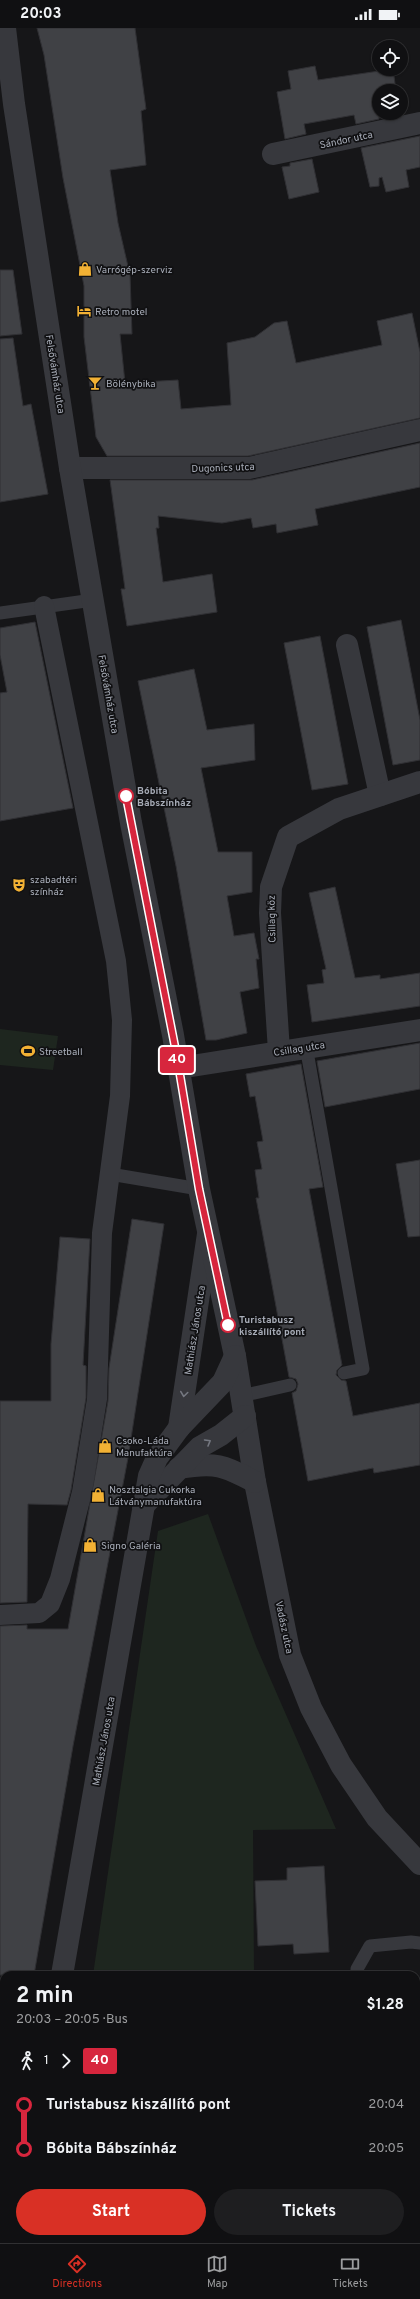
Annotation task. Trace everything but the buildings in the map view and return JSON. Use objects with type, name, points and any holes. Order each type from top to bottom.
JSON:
[{"type":"street","name":"Felsővámház utca","points":[[4,33],[70,468],[92,600],[131,823],[179,1068],[199,1189],[235,1356]]},
{"type":"street","name":"Sándor utca","points":[[273,154],[420,123]]},
{"type":"street","name":"Dugonics utca","points":[[70,468],[249,468],[420,430]]},
{"type":"street","points":[[0,1615],[39,1613],[50,1604],[60,1579],[79,1506],[97,1399],[102,1233],[120,1096],[122,1020],[116,961],[44,606]]},
{"type":"street","points":[[348,644],[380,795]]},
{"type":"street","name":"Csillag köz","points":[[278,1051],[270,913],[271,887],[288,837],[339,809],[420,782]]},
{"type":"street","name":"Csillag utca","points":[[179,1068],[306,1046],[420,1030]]},
{"type":"street","name":"Mathiász János utca","points":[[179,1428],[208,1231]]},
{"type":"street","name":"Mathiász János utca","points":[[63,1971],[149,1476],[157,1458],[179,1428],[223,1382],[235,1356]]},
{"type":"street","name":"Vadász utca","points":[[235,1356],[255,1482],[290,1655],[311,1708],[341,1765],[377,1818],[420,1864]]},
{"type":"street","points":[[143,1506],[200,1446],[221,1435],[243,1406]]},
{"type":"street","points":[[179,1468],[204,1464],[228,1467],[255,1482]]},
{"type":"lane","points":[[0,613],[92,600]]},
{"type":"lane","points":[[306,1046],[363,1370],[344,1374]]},
{"type":"lane","points":[[110,1174],[199,1189]]},
{"type":"lane","points":[[243,1406],[290,1385]]},
{"type":"lane","points":[[357,1971],[357,1968],[370,1946],[411,1942],[420,1943]]},
{"type":"shaded area","name":"Streetball","points":[[0,1029],[58,1036],[53,1070],[0,1065]]},
{"type":"shaded area","points":[[208,1514],[256,1646],[336,1829],[253,1830],[254,1971],[94,1971],[158,1531]]},
{"type":"bus line","name":"40","points":[[126,796],[177,1057],[199,1189],[228,1325]]},
{"type":"place","name":"Varrógép-szerviz","points":[[85,269]]},
{"type":"place","name":"Retro motel","points":[[84,311]]},
{"type":"place","name":"Bölénybika","points":[[95,383]]},
{"type":"place","name":"Bóbita Bábszínház","points":[[126,796]]},
{"type":"place","name":"szabadtéri színház","points":[[19,885]]},
{"type":"place","name":"Streetball","points":[[28,1051]]},
{"type":"place","name":"Turistabusz kiszállító pont","points":[[228,1325]]},
{"type":"place","name":"Csoko-Láda Manufaktúra","points":[[105,1446]]},
{"type":"place","name":"Nosztalgia Cukorka Látványmanufaktúra","points":[[98,1495]]},
{"type":"place","name":"Signo Galéria","points":[[90,1545]]}]
